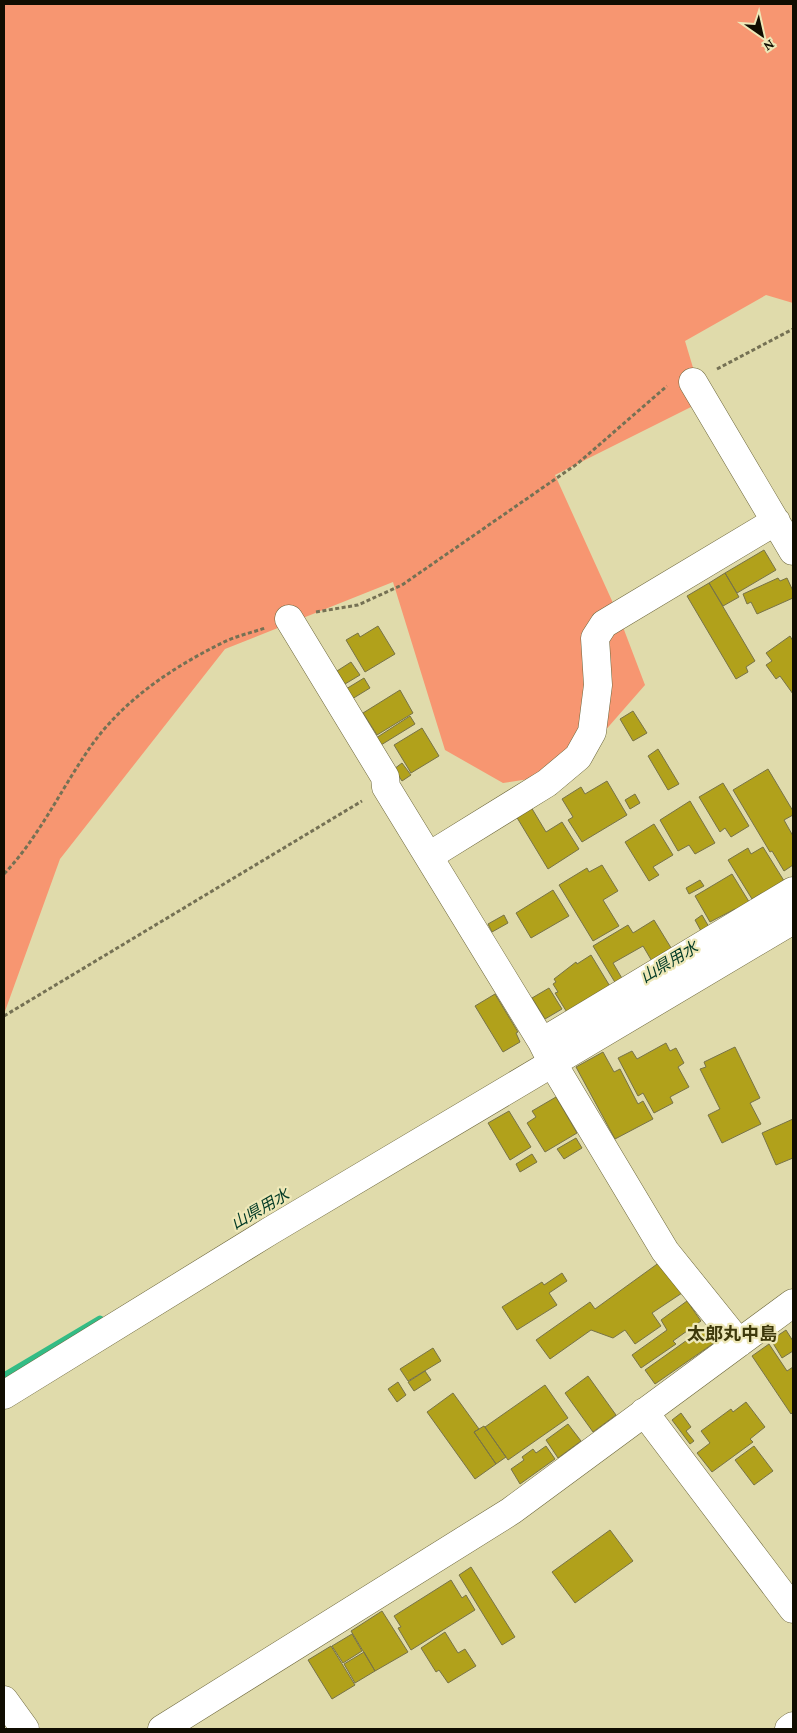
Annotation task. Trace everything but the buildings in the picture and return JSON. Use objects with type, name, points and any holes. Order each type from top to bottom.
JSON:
[{"type":"street","points":[[693,382],[793,551]]},
{"type":"street","points":[[429,856],[547,783],[578,756],[592,732],[598,685],[595,638],[604,624],[776,521]]},
{"type":"street","points":[[289,619],[385,778],[386,786],[665,1250],[739,1342]]},
{"type":"street","points":[[4,1395],[278,1226],[547,1053],[793,891]]},
{"type":"street","points":[[547,1053],[793,920]]},
{"type":"street","points":[[162,1729],[511,1511],[793,1303]]},
{"type":"street","points":[[644,1412],[793,1609]]},
{"type":"street","points":[[4,1700],[26,1729]]},
{"type":"street","points":[[789,1729],[793,1726]]},
{"type":"path","points":[[4,874],[24,852],[89,748],[115,716],[150,686],[222,643],[289,619],[319,611],[358,605],[402,585],[577,464],[664,386],[693,382],[793,329]]},
{"type":"path","points":[[4,1016],[386,786]]},
{"type":"shaded area","points":[[4,4],[793,4],[793,303],[766,295],[685,341],[703,401],[555,475],[618,614],[645,685],[568,773],[503,783],[445,750],[393,582],[225,649],[60,859],[4,1014]]},
{"type":"waterway","name":"山県用水","points":[[4,1377],[100,1320]]},
{"type":"district","name":"太郎丸中島","points":[[732,1334]]}]
